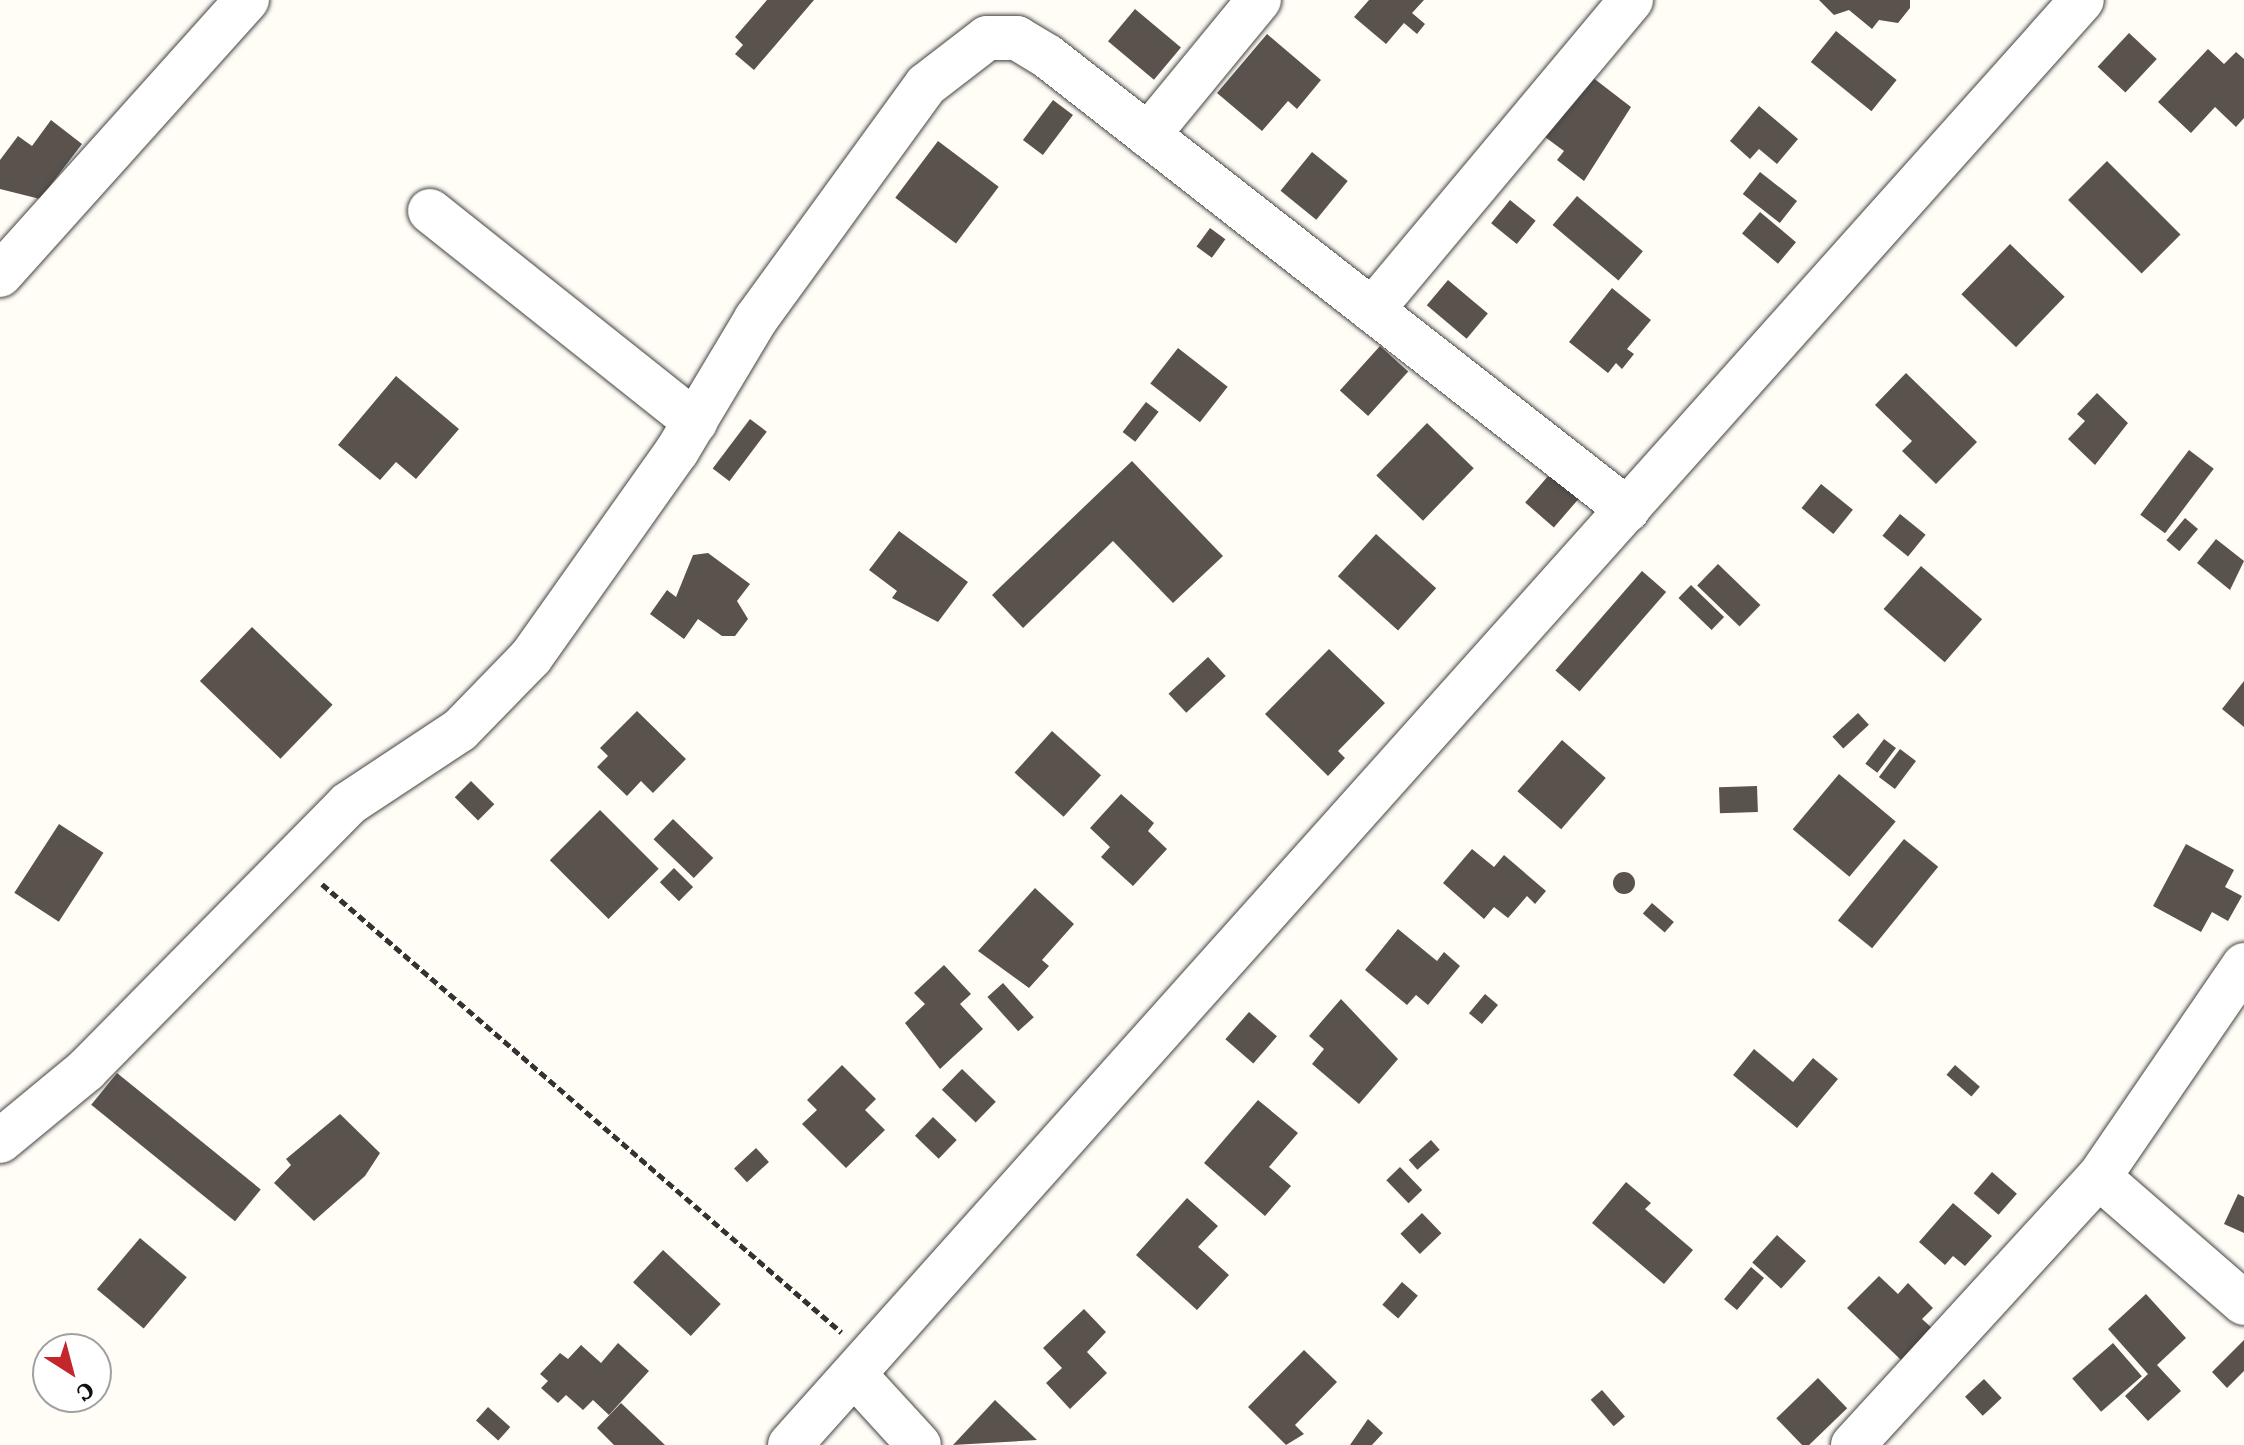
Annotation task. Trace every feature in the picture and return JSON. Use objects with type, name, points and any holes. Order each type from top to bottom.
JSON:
[{"type":"street","points":[[0,275],[247,0]]},
{"type":"street","points":[[991,0],[1017,38],[1148,135],[1628,510]]},
{"type":"street","points":[[1148,135],[1259,0]]},
{"type":"street","points":[[1372,310],[1631,0]]},
{"type":"street","points":[[790,1445],[2082,0]]},
{"type":"street","points":[[0,1141],[86,1070],[291,857],[348,804],[412,767],[499,693],[695,422],[756,319],[926,85],[987,38],[1017,38]]},
{"type":"street","points":[[430,211],[695,422]]},
{"type":"street","points":[[1853,1445],[2099,1177],[2244,965]]},
{"type":"street","points":[[2099,1177],[2244,1303]]},
{"type":"street","points":[[862,1366],[919,1445]]},
{"type":"path","points":[[291,857],[862,1366]]},
{"type":"building","points":[[767,0],[814,0],[754,70],[735,54],[743,45],[735,37]]},
{"type":"building","points":[[1369,0],[1424,0],[1412,13],[1425,24],[1417,34],[1404,23],[1386,44],[1354,17]]},
{"type":"building","points":[[1819,0],[1910,0],[1910,8],[1898,23],[1879,20],[1872,29],[1849,10],[1834,15]]},
{"type":"building","points":[[1135,9],[1181,48],[1154,80],[1108,41]]},
{"type":"building","points":[[1836,31],[1897,80],[1871,111],[1811,62]]},
{"type":"building","points":[[2129,33],[2157,59],[2125,93],[2098,67]]},
{"type":"building","points":[[1267,34],[1321,80],[1297,109],[1288,101],[1262,131],[1217,93]]},
{"type":"building","points":[[2208,49],[2224,64],[2236,52],[2244,59],[2244,118],[2236,127],[2215,107],[2191,133],[2158,102]]},
{"type":"building","points":[[1592,77],[1631,107],[1584,181],[1557,160],[1564,151],[1545,137]]},
{"type":"building","points":[[1053,100],[1073,115],[1043,155],[1023,140]]},
{"type":"building","points":[[1759,106],[1798,139],[1777,164],[1759,149],[1750,159],[1730,141]]},
{"type":"building","points":[[51,120],[82,144],[40,199],[0,189],[0,160],[18,136],[32,146]]},
{"type":"building","points":[[938,141],[999,187],[956,243],[895,198]]},
{"type":"building","points":[[1312,152],[1348,181],[1316,220],[1281,191]]},
{"type":"building","points":[[2107,161],[2181,235],[2142,273],[2068,200]]},
{"type":"building","points":[[1760,172],[1797,201],[1780,223],[1743,194]]},
{"type":"building","points":[[1577,196],[1643,251],[1618,280],[1553,225]]},
{"type":"building","points":[[1510,200],[1536,221],[1517,244],[1491,223]]},
{"type":"building","points":[[1760,212],[1796,242],[1778,264],[1742,233]]},
{"type":"building","points":[[1210,228],[1225,239],[1212,258],[1196,247]]},
{"type":"building","points":[[2010,244],[2065,297],[2016,347],[1961,294]]},
{"type":"building","points":[[1448,280],[1488,313],[1467,339],[1427,305]]},
{"type":"building","points":[[1612,288],[1651,320],[1627,349],[1634,354],[1622,369],[1616,363],[1608,373],[1569,342]]},
{"type":"building","points":[[1380,346],[1408,371],[1368,416],[1340,391]]},
{"type":"building","points":[[1178,348],[1228,387],[1200,422],[1150,383]]},
{"type":"building","points":[[1906,373],[1977,442],[1936,484],[1902,451],[1912,441],[1875,405]]},
{"type":"building","points":[[396,376],[459,429],[416,479],[396,462],[380,480],[338,445]]},
{"type":"building","points":[[2097,393],[2128,423],[2095,465],[2068,439],[2085,421],[2077,414]]},
{"type":"building","points":[[1146,402],[1159,412],[1135,442],[1123,432]]},
{"type":"building","points":[[750,419],[767,432],[729,481],[713,469]]},
{"type":"building","points":[[1427,423],[1474,468],[1423,521],[1376,476]]},
{"type":"building","points":[[2189,450],[2214,469],[2165,533],[2140,515]]},
{"type":"building","points":[[1132,461],[1223,556],[1173,603],[1113,541],[1023,628],[992,595]]},
{"type":"building","points":[[1556,467],[1585,492],[1554,527],[1525,502]]},
{"type":"building","points":[[1821,484],[1853,510],[1833,534],[1801,508]]},
{"type":"building","points":[[1900,514],[1926,535],[1908,557],[1882,536]]},
{"type":"building","points":[[2185,518],[2198,529],[2179,551],[2166,540]]},
{"type":"building","points":[[899,531],[968,582],[938,622],[892,598],[897,591],[869,570]]},
{"type":"building","points":[[1376,534],[1436,588],[1398,631],[1338,576]]},
{"type":"building","points":[[2216,539],[2244,561],[2230,590],[2197,563]]},
{"type":"building","points":[[708,553],[750,584],[737,601],[748,619],[735,636],[722,636],[698,619],[684,639],[650,614],[667,590],[676,597],[693,555]]},
{"type":"building","points":[[1718,564],[1760,605],[1740,627],[1697,586]]},
{"type":"building","points":[[1921,566],[1982,619],[1945,662],[1884,609]]},
{"type":"building","points":[[1642,571],[1666,592],[1580,692],[1555,671]]},
{"type":"building","points":[[1691,585],[1724,617],[1712,630],[1678,598]]},
{"type":"building","points":[[252,627],[333,705],[280,759],[200,681]]},
{"type":"building","points":[[1329,649],[1385,703],[1338,751],[1345,758],[1328,776],[1265,714]]},
{"type":"building","points":[[1208,657],[1226,676],[1186,713],[1169,694]]},
{"type":"building","points":[[2244,681],[2244,727],[2222,709]]},
{"type":"building","points":[[637,711],[686,759],[653,793],[641,781],[627,796],[597,767],[608,756],[600,748]]},
{"type":"building","points":[[1858,713],[1869,725],[1843,749],[1832,737]]},
{"type":"building","points":[[1052,731],[1101,775],[1064,817],[1015,773]]},
{"type":"building","points":[[1884,739],[1896,748],[1877,773],[1865,764]]},
{"type":"building","points":[[1562,740],[1606,778],[1561,829],[1517,791]]},
{"type":"building","points":[[1900,749],[1916,761],[1895,789],[1879,777]]},
{"type":"building","points":[[1839,774],[1896,822],[1849,877],[1793,829]]},
{"type":"building","points":[[471,781],[494,804],[478,821],[455,797]]},
{"type":"building","points":[[1757,786],[1758,812],[1720,813],[1719,787]]},
{"type":"building","points":[[1121,794],[1154,823],[1148,831],[1167,849],[1133,886],[1101,857],[1110,847],[1090,828]]},
{"type":"building","points":[[600,810],[659,869],[608,919],[550,860]]},
{"type":"building","points":[[673,819],[713,858],[694,878],[654,839]]},
{"type":"building","points":[[59,824],[103,853],[59,922],[14,893]]},
{"type":"building","points":[[1904,839],[1938,867],[1872,948],[1838,921]]},
{"type":"building","points":[[2186,844],[2234,870],[2225,887],[2242,896],[2228,921],[2212,912],[2201,932],[2153,906]]},
{"type":"building","points":[[1472,849],[1494,867],[1504,855],[1546,891],[1535,904],[1527,896],[1508,918],[1494,907],[1484,919],[1443,883]]},
{"type":"building","points":[[674,868],[693,887],[679,901],[660,882]]},
{"type":"building","points":[[1624,872],[1632,875],[1635,883],[1632,891],[1624,894],[1616,891],[1613,883],[1616,875]]},
{"type":"building","points":[[1035,888],[1074,924],[1042,960],[1049,966],[1029,988],[978,951]]},
{"type":"building","points":[[1652,903],[1674,922],[1665,933],[1643,914]]},
{"type":"building","points":[[1398,929],[1437,961],[1444,952],[1460,966],[1428,1005],[1416,995],[1407,1005],[1365,970]]},
{"type":"building","points":[[944,965],[971,994],[960,1004],[983,1029],[940,1069],[905,1023],[925,1004],[914,993]]},
{"type":"building","points":[[1003,983],[1034,1017],[1018,1031],[987,997]]},
{"type":"building","points":[[1485,994],[1498,1005],[1482,1024],[1469,1013]]},
{"type":"building","points":[[1341,999],[1398,1059],[1359,1104],[1312,1064],[1324,1049],[1309,1036]]},
{"type":"building","points":[[1249,1012],[1277,1036],[1253,1063],[1225,1039]]},
{"type":"building","points":[[1754,1049],[1793,1082],[1813,1058],[1838,1079],[1797,1128],[1733,1075]]},
{"type":"building","points":[[842,1065],[876,1099],[865,1110],[885,1130],[846,1168],[802,1124],[817,1110],[807,1100]]},
{"type":"building","points":[[1955,1065],[1980,1087],[1971,1096],[1946,1075]]},
{"type":"building","points":[[962,1069],[996,1102],[976,1123],[942,1090]]},
{"type":"building","points":[[117,1073],[261,1189],[235,1221],[91,1105]]},
{"type":"building","points":[[1258,1100],[1298,1133],[1269,1167],[1291,1186],[1265,1216],[1204,1163]]},
{"type":"building","points":[[340,1114],[380,1153],[365,1176],[314,1221],[274,1183],[291,1165],[286,1159]]},
{"type":"building","points":[[933,1117],[957,1140],[939,1159],[915,1136]]},
{"type":"building","points":[[1431,1140],[1440,1150],[1417,1170],[1409,1160]]},
{"type":"building","points":[[756,1148],[769,1162],[747,1182],[734,1168]]},
{"type":"building","points":[[1400,1167],[1422,1190],[1409,1203],[1386,1180]]},
{"type":"building","points":[[1992,1172],[2017,1194],[1999,1215],[1974,1193]]},
{"type":"building","points":[[1626,1182],[1651,1203],[1645,1209],[1693,1250],[1664,1284],[1592,1223]]},
{"type":"building","points":[[2238,1194],[2244,1197],[2244,1233],[2224,1224]]},
{"type":"building","points":[[1187,1198],[1218,1226],[1198,1247],[1229,1275],[1197,1310],[1136,1255]]},
{"type":"building","points":[[1953,1203],[1992,1236],[1965,1266],[1953,1256],[1945,1265],[1919,1242]]},
{"type":"building","points":[[1422,1213],[1441,1233],[1420,1254],[1400,1234]]},
{"type":"building","points":[[1777,1235],[1806,1261],[1781,1289],[1752,1262]]},
{"type":"building","points":[[140,1238],[187,1277],[144,1329],[97,1289]]},
{"type":"building","points":[[663,1250],[721,1304],[691,1336],[633,1282]]},
{"type":"building","points":[[1751,1267],[1764,1278],[1737,1310],[1724,1299]]},
{"type":"building","points":[[1879,1276],[1898,1294],[1908,1283],[1933,1308],[1922,1319],[1932,1328],[1901,1360],[1847,1308]]},
{"type":"building","points":[[1402,1282],[1418,1296],[1398,1318],[1382,1305]]},
{"type":"building","points":[[2146,1294],[2186,1338],[2157,1365],[2181,1391],[2148,1421],[2125,1396],[2148,1374],[2108,1329]]},
{"type":"building","points":[[1084,1309],[1106,1332],[1087,1352],[1107,1373],[1070,1409],[1046,1383],[1062,1368],[1043,1348]]},
{"type":"building","points":[[2244,1340],[2244,1371],[2227,1388],[2212,1372]]},
{"type":"building","points":[[618,1343],[649,1371],[609,1415],[593,1400],[583,1410],[566,1395],[558,1403],[541,1388],[548,1381],[540,1374],[560,1353],[568,1359],[581,1345],[601,1363]]},
{"type":"building","points":[[2113,1343],[2142,1376],[2101,1412],[2072,1378]]},
{"type":"building","points":[[1304,1350],[1337,1382],[1295,1425],[1304,1434],[1286,1445],[1248,1407]]},
{"type":"building","points":[[1818,1378],[1847,1408],[1809,1445],[1802,1445],[1776,1418]]},
{"type":"building","points":[[1984,1379],[2002,1398],[1983,1416],[1965,1397]]},
{"type":"building","points":[[1602,1390],[1625,1416],[1614,1426],[1591,1400]]},
{"type":"building","points":[[995,1400],[1037,1440],[953,1445]]},
{"type":"building","points":[[621,1403],[665,1445],[614,1445],[597,1428]]},
{"type":"building","points":[[488,1407],[510,1427],[498,1440],[476,1420]]},
{"type":"building","points":[[1368,1419],[1383,1433],[1372,1445],[1350,1445]]}]
